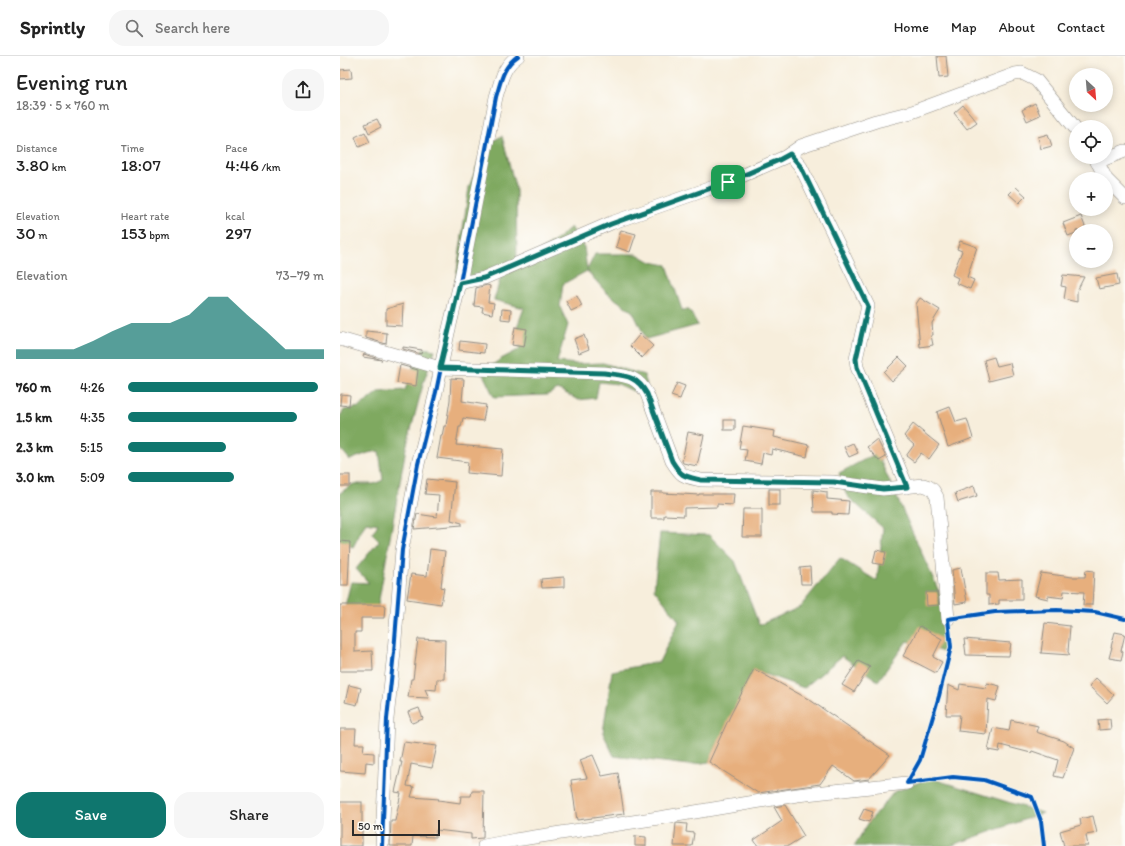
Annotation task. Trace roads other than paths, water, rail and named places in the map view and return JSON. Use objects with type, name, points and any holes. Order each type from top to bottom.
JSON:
[{"type":"street","points":[[382,846],[387,719],[402,550],[418,464],[436,392],[440,368],[460,283],[496,97],[502,74],[512,60],[518,56]]},
{"type":"street","points":[[460,283],[474,281],[497,273],[611,224],[728,182],[779,160],[801,146],[825,137],[876,121],[912,112],[1022,73],[1036,80],[1069,120]]},
{"type":"street","points":[[1113,154],[1125,151]]},
{"type":"street","points":[[790,154],[801,167],[868,306],[856,359],[857,367],[907,487]]},
{"type":"street","points":[[1098,164],[1106,179],[1125,198]]},
{"type":"street","points":[[340,339],[440,368],[604,373],[630,377],[642,386],[647,394],[672,461],[684,476],[701,480],[834,482],[883,489],[923,486],[929,487],[933,490],[937,497],[948,619]]},
{"type":"street","points":[[484,846],[515,843],[782,797],[907,783]]}]
